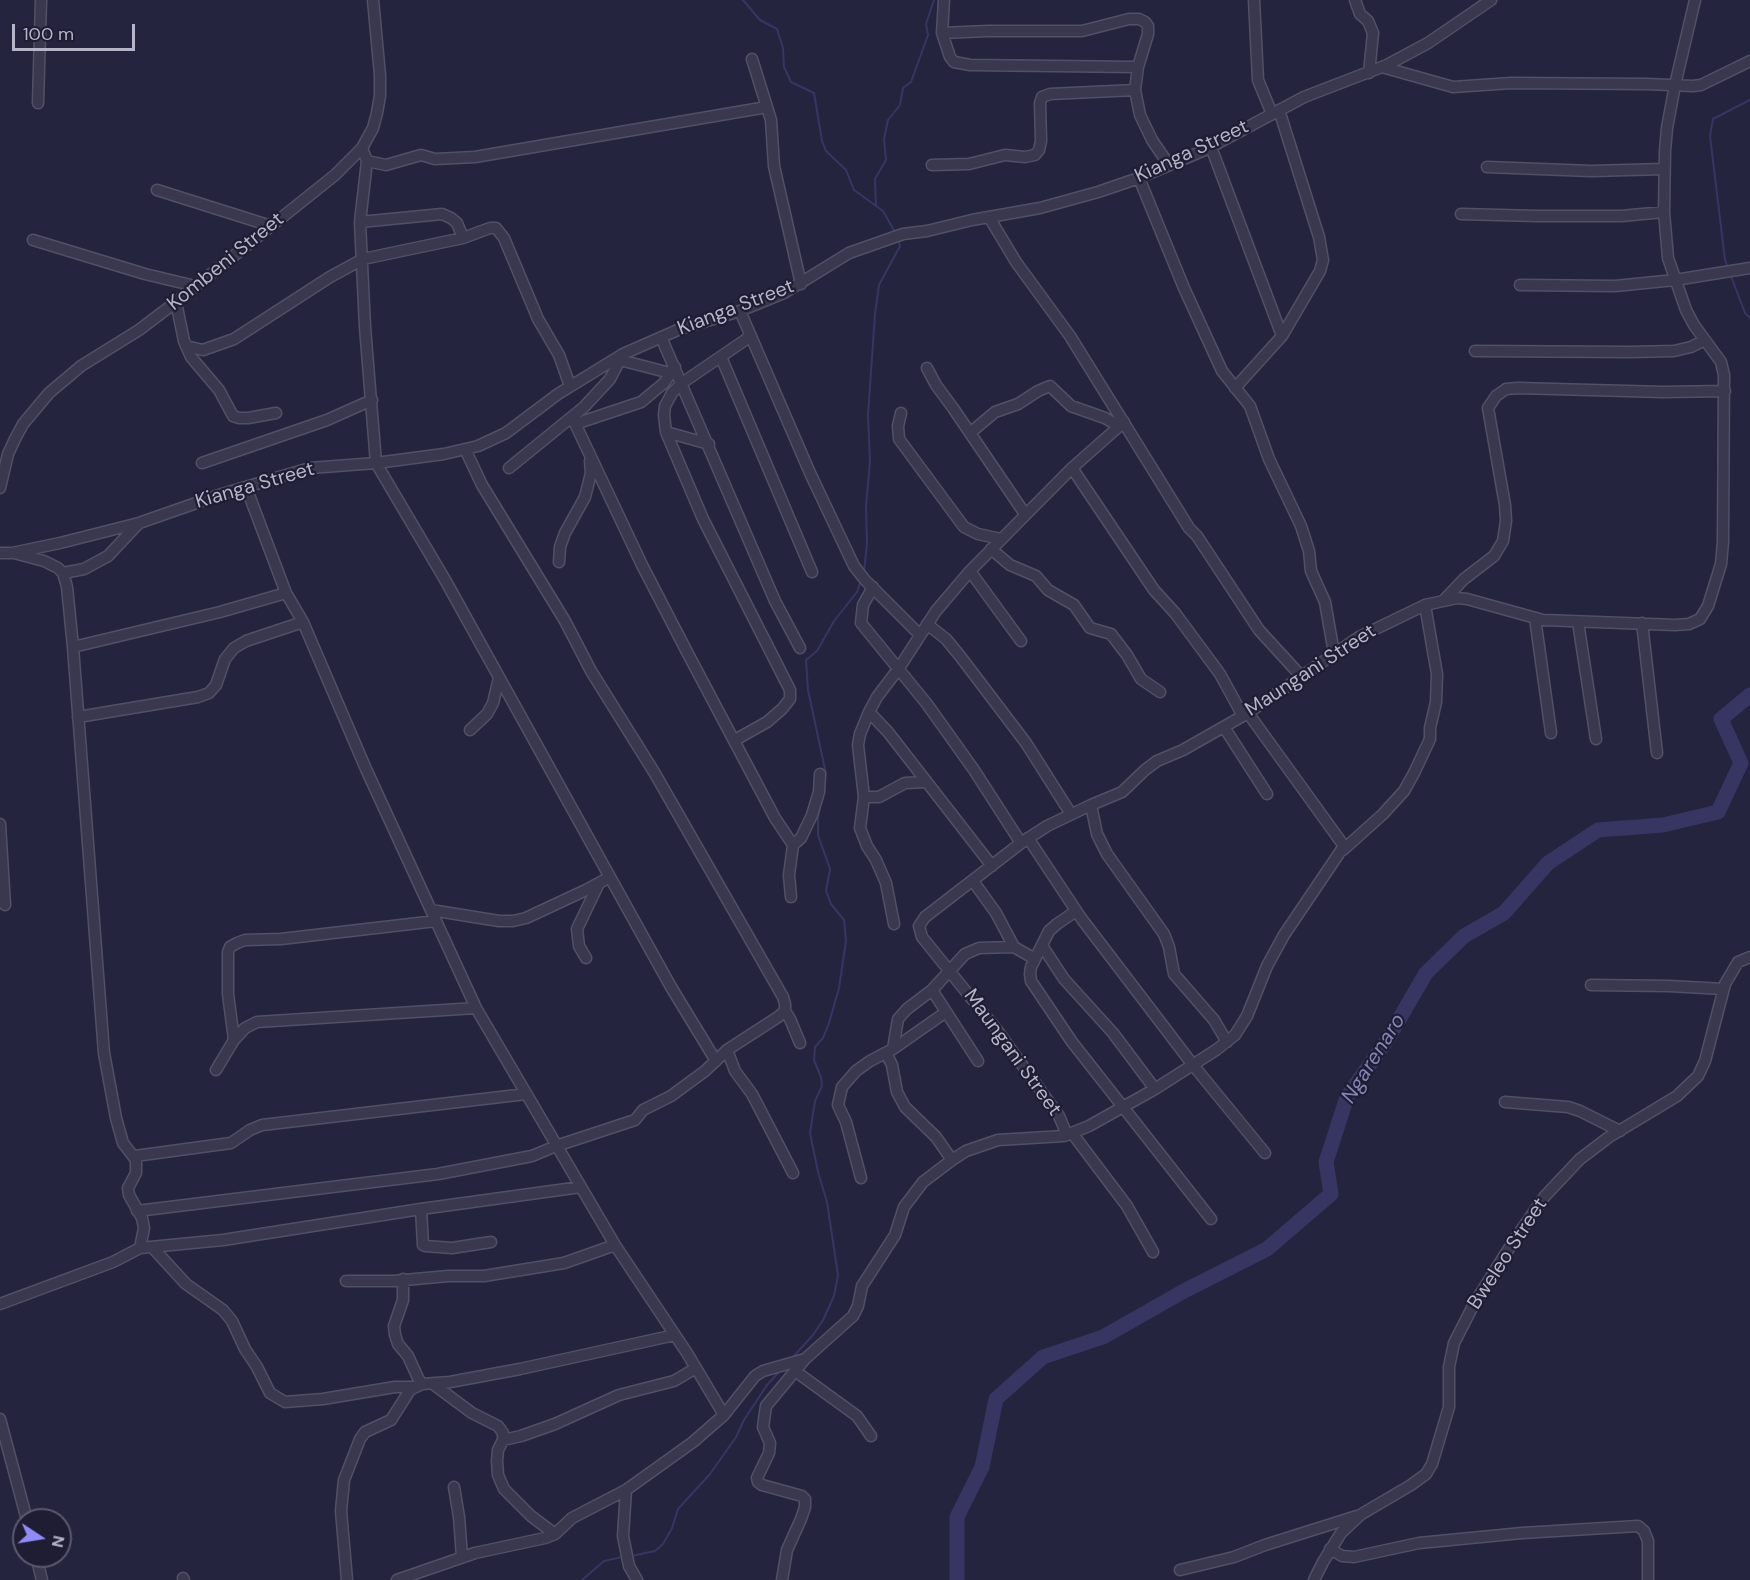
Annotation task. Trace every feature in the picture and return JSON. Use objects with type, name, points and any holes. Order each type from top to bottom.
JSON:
[{"type":"street","points":[[38,104],[41,0]]},
{"type":"street","name":"Kombeni Street","points":[[0,488],[8,454],[15,439],[23,424],[49,393],[81,366],[139,330],[176,302],[335,175],[362,148],[377,113],[380,96],[373,0]]},
{"type":"street","points":[[944,0],[942,33],[954,62],[1138,67]]},
{"type":"street","points":[[1235,388],[1282,336],[1320,271],[1323,252],[1275,112],[1258,80],[1254,0]]},
{"type":"street","points":[[1355,0],[1360,14],[1368,21],[1373,33],[1369,73]]},
{"type":"street","name":"Kianga Street","points":[[0,553],[12,553],[139,523],[310,468],[376,463],[444,454],[478,446],[506,433],[570,386],[622,357],[680,329],[740,311],[784,293],[849,253],[903,234],[1040,208],[1139,178],[1211,147],[1304,97],[1382,67],[1428,43],[1491,0]]},
{"type":"street","name":"Maungani Street","points":[[1153,1252],[1127,1206],[1070,1134],[997,1030],[922,937],[919,926],[925,917],[1025,841],[1071,814],[1122,792],[1157,762],[1246,714],[1359,637],[1425,605],[1444,600],[1467,598],[1535,618],[1560,622],[1689,624],[1700,619],[1712,596],[1721,564],[1725,391],[1721,362],[1694,326],[1675,280],[1668,258],[1664,212],[1667,128],[1695,0]]},
{"type":"street","points":[[942,33],[988,30],[1082,31],[1129,19],[1139,19],[1148,26],[1135,90],[1140,115],[1152,140],[1169,165]]},
{"type":"street","points":[[752,59],[771,120],[774,166],[801,284]]},
{"type":"street","points":[[1382,67],[1453,87],[1511,83],[1701,85],[1750,62]]},
{"type":"street","points":[[932,165],[969,164],[1005,156],[1035,155],[1041,141],[1040,103],[1042,97],[1050,94],[1135,90]]},
{"type":"street","points":[[367,161],[386,165],[421,155],[435,159],[475,157],[767,107]]},
{"type":"street","points":[[1211,147],[1282,336]]},
{"type":"street","points":[[362,148],[367,161],[360,222],[365,327],[376,463],[444,578],[671,987],[716,1061]]},
{"type":"street","points":[[1487,167],[1591,171],[1664,169]]},
{"type":"street","points":[[1139,178],[1184,288],[1222,371],[1250,406],[1269,459],[1301,526],[1309,550],[1311,571],[1325,602],[1334,653]]},
{"type":"street","points":[[157,190],[271,226]]},
{"type":"street","points":[[1461,214],[1621,216],[1664,212]]},
{"type":"street","points":[[360,222],[442,214],[457,223],[463,238]]},
{"type":"street","points":[[989,217],[1016,262],[1070,336],[1121,424],[1189,528],[1197,536],[1259,630],[1301,676]]},
{"type":"street","points":[[186,346],[202,350],[234,339],[330,277],[363,259],[463,238],[496,228],[501,231],[538,319],[559,355],[570,386]]},
{"type":"street","points":[[33,240],[145,274],[195,286]]},
{"type":"street","points":[[1520,285],[1616,286],[1675,280],[1750,268]]},
{"type":"street","points":[[176,302],[186,346],[191,357],[219,390],[233,416],[248,418],[276,413]]},
{"type":"street","points":[[740,311],[810,473],[854,566],[920,635]]},
{"type":"street","points":[[735,740],[768,722],[790,699],[789,690],[703,519],[666,432],[664,415],[665,405],[682,383],[751,336]]},
{"type":"street","points":[[662,337],[673,370],[682,383],[709,444],[775,601],[800,648]]},
{"type":"street","points":[[1475,351],[1674,351],[1690,347],[1705,339]]},
{"type":"street","points":[[509,468],[574,421],[610,379],[622,357],[673,370]]},
{"type":"street","points":[[721,357],[812,572]]},
{"type":"street","points":[[927,368],[936,385],[1025,514]]},
{"type":"street","points":[[574,421],[641,402],[653,393],[673,370]]},
{"type":"street","points":[[970,433],[995,412],[1018,404],[1050,386],[1071,406],[1121,424]]},
{"type":"street","points":[[1444,600],[1464,579],[1494,556],[1503,541],[1506,521],[1505,505],[1488,408],[1496,396],[1506,389],[1518,388],[1663,392],[1725,391]]},
{"type":"street","points":[[202,463],[327,420],[372,400]]},
{"type":"street","points":[[901,413],[898,426],[899,439],[964,527],[978,534],[1000,539]]},
{"type":"street","points":[[574,421],[652,585],[775,818],[793,845]]},
{"type":"street","points":[[894,924],[886,883],[867,846],[861,828],[864,797],[858,746],[869,712],[936,611],[970,571],[1072,468],[1121,424]]},
{"type":"street","points":[[666,432],[709,444]]},
{"type":"street","points":[[465,449],[482,485],[565,621],[591,671],[654,772],[783,997],[785,1011],[800,1043]]},
{"type":"street","points":[[559,562],[560,547],[565,533],[585,497],[591,473],[590,457]]},
{"type":"street","points":[[1072,468],[1154,590],[1220,674],[1246,714],[1343,843],[1343,850]]},
{"type":"street","points":[[246,487],[286,593],[303,622],[366,769],[476,1008],[615,1245],[675,1335],[724,1415]]},
{"type":"street","points":[[12,553],[44,561],[63,573],[84,569],[108,556],[139,523]]},
{"type":"street","points":[[991,549],[1010,566],[1036,576],[1048,590],[1074,605],[1090,628],[1111,634],[1141,679],[1160,692]]},
{"type":"street","points":[[970,571],[1021,641]]},
{"type":"street","points":[[63,573],[69,601],[74,647],[104,1053],[123,1143],[135,1156],[136,1173],[128,1188],[144,1228],[140,1248]]},
{"type":"street","points":[[873,587],[863,604],[861,623],[899,668],[1076,911],[1193,1065],[1265,1153]]},
{"type":"street","points":[[74,647],[220,612],[286,593]]},
{"type":"street","points":[[782,1580],[787,1550],[801,1519],[805,1499],[802,1496],[758,1482],[757,1478],[769,1453],[770,1443],[763,1427],[766,1406],[805,1359],[853,1316],[858,1306],[862,1286],[895,1235],[904,1207],[923,1182],[966,1151],[998,1140],[1070,1134],[1089,1126],[1155,1089],[1235,1035],[1245,1021],[1267,966],[1284,935],[1325,872],[1343,850],[1383,814],[1404,791],[1430,739],[1436,702],[1437,674],[1425,605]]},
{"type":"street","points":[[1535,618],[1551,733]]},
{"type":"street","points":[[78,717],[198,697],[209,693],[216,685],[225,659],[234,648],[246,641],[303,622]]},
{"type":"street","points":[[1578,622],[1596,739]]},
{"type":"street","points":[[1642,623],[1657,753]]},
{"type":"street","points":[[927,624],[946,639],[960,656],[1026,744],[1071,814]]},
{"type":"street","points":[[470,730],[487,714],[493,703],[499,678]]},
{"type":"street","points":[[869,712],[888,732],[992,866]]},
{"type":"street","points":[[1224,727],[1267,794]]},
{"type":"street","points":[[791,897],[789,875],[793,845],[801,838],[812,815],[819,792],[820,774]]},
{"type":"street","points":[[864,797],[879,797],[905,783],[926,782]]},
{"type":"street","points":[[1090,805],[1097,834],[1107,854],[1164,934],[1174,974],[1214,1020],[1227,1042]]},
{"type":"street","points":[[0,824],[5,905]]},
{"type":"street","points":[[431,910],[499,921],[513,921],[526,918],[610,877]]},
{"type":"street","points":[[973,880],[996,913],[1014,947]]},
{"type":"street","points":[[586,958],[579,946],[577,929],[598,883]]},
{"type":"street","points":[[1076,911],[1049,931],[1035,959],[1030,974],[1031,981],[1072,1042],[1211,1219]]},
{"type":"street","points":[[234,1040],[228,994],[230,947],[245,940],[291,938],[436,921]]},
{"type":"street","points":[[952,1160],[936,1137],[905,1107],[897,1092],[890,1051],[898,1019],[932,990],[970,951],[985,947],[1014,947],[1035,959]]},
{"type":"street","points":[[1043,947],[1060,974],[1113,1033],[1155,1089]]},
{"type":"street","name":"Bweleo Street","points":[[1314,1580],[1341,1533],[1360,1515],[1411,1485],[1432,1464],[1449,1407],[1449,1367],[1452,1350],[1474,1304],[1513,1242],[1557,1182],[1580,1160],[1620,1131],[1677,1096],[1698,1076],[1705,1061],[1723,989],[1738,962],[1750,957]]},
{"type":"street","points":[[1591,985],[1723,989]]},
{"type":"street","points":[[932,990],[978,1060]]},
{"type":"street","points":[[216,1070],[234,1040],[245,1028],[257,1022],[476,1008]]},
{"type":"street","points":[[137,1211],[438,1174],[516,1161],[635,1120],[643,1110],[671,1096],[705,1071],[727,1050],[785,1011]]},
{"type":"street","points":[[861,1178],[846,1122],[838,1104],[842,1087],[856,1071],[890,1051],[946,1012]]},
{"type":"street","points":[[727,1050],[735,1071],[752,1094],[794,1173]]},
{"type":"street","points":[[135,1156],[231,1143],[262,1125],[372,1114],[526,1094]]},
{"type":"street","points":[[1505,1102],[1568,1107],[1620,1131]]},
{"type":"street","points":[[0,1304],[113,1262],[140,1248],[265,1234],[581,1187]]},
{"type":"street","points":[[421,1209],[425,1246],[453,1248],[490,1242]]},
{"type":"street","points":[[346,1281],[484,1276],[564,1263],[615,1245]]},
{"type":"street","points":[[152,1247],[186,1284],[223,1310],[232,1321],[270,1393],[285,1402],[424,1385],[520,1369],[675,1335]]},
{"type":"street","points":[[403,1279],[403,1300],[394,1326],[395,1335],[418,1378],[424,1385],[498,1426],[503,1433],[503,1440],[498,1450],[498,1475],[504,1488],[513,1500],[555,1534]]},
{"type":"street","points":[[397,1580],[462,1557],[555,1534],[572,1518],[626,1490],[676,1456],[724,1415],[755,1376],[763,1371],[805,1359]]},
{"type":"street","points":[[503,1440],[545,1428],[619,1395],[674,1381],[696,1368]]},
{"type":"street","points":[[795,1371],[857,1416],[871,1436]]},
{"type":"street","points":[[347,1580],[341,1511],[345,1480],[360,1439],[365,1432],[391,1420],[406,1395],[424,1385]]},
{"type":"street","points":[[0,1419],[24,1508]]},
{"type":"street","points":[[454,1487],[462,1557]]},
{"type":"street","points":[[626,1490],[623,1536],[629,1566],[637,1580]]},
{"type":"street","points":[[1180,1570],[1226,1560],[1265,1545],[1360,1515]]},
{"type":"street","points":[[1330,1549],[1342,1556],[1354,1557],[1419,1543],[1522,1533],[1638,1526],[1644,1531],[1648,1541],[1648,1580]]},
{"type":"waterway","points":[[743,0],[760,20],[777,29],[783,48],[784,67],[791,82],[814,93],[822,141],[826,151],[846,170],[854,190],[883,211],[896,234]]},
{"type":"waterway","points":[[876,206],[875,179],[886,160],[884,139],[888,120],[900,105],[903,88],[911,82],[928,35],[926,24],[934,0]]},
{"type":"waterway","points":[[1728,268],[1725,260],[1710,136],[1713,119],[1750,100]]},
{"type":"waterway","points":[[864,572],[870,461],[868,415],[875,314],[879,285],[900,246],[898,239]]},
{"type":"waterway","points":[[1731,276],[1745,313],[1750,318]]},
{"type":"waterway","points":[[825,782],[826,774],[808,690],[806,660],[817,651],[834,621],[857,592],[861,580]]},
{"type":"waterway","name":"Ngarenaro","points":[[957,1580],[957,1517],[982,1467],[996,1399],[1043,1357],[1103,1337],[1184,1291],[1267,1249],[1331,1194],[1326,1162],[1347,1097],[1387,1040],[1426,973],[1464,936],[1504,913],[1548,863],[1598,830],[1663,825],[1718,812],[1741,763],[1721,719],[1750,695]]},
{"type":"waterway","points":[[792,1358],[823,1320],[834,1296],[838,1275],[827,1202],[810,1133],[815,1101],[822,1086],[814,1060],[815,1047],[823,1038],[829,1023],[839,988],[846,941],[844,920],[831,904],[826,891],[830,869],[818,835],[821,802]]},
{"type":"waterway","points":[[631,1556],[655,1551],[663,1544],[672,1528],[678,1509],[710,1474],[736,1437],[744,1420],[767,1385],[780,1371]]},
{"type":"waterway","points":[[582,1580],[604,1561],[622,1557]]}]
